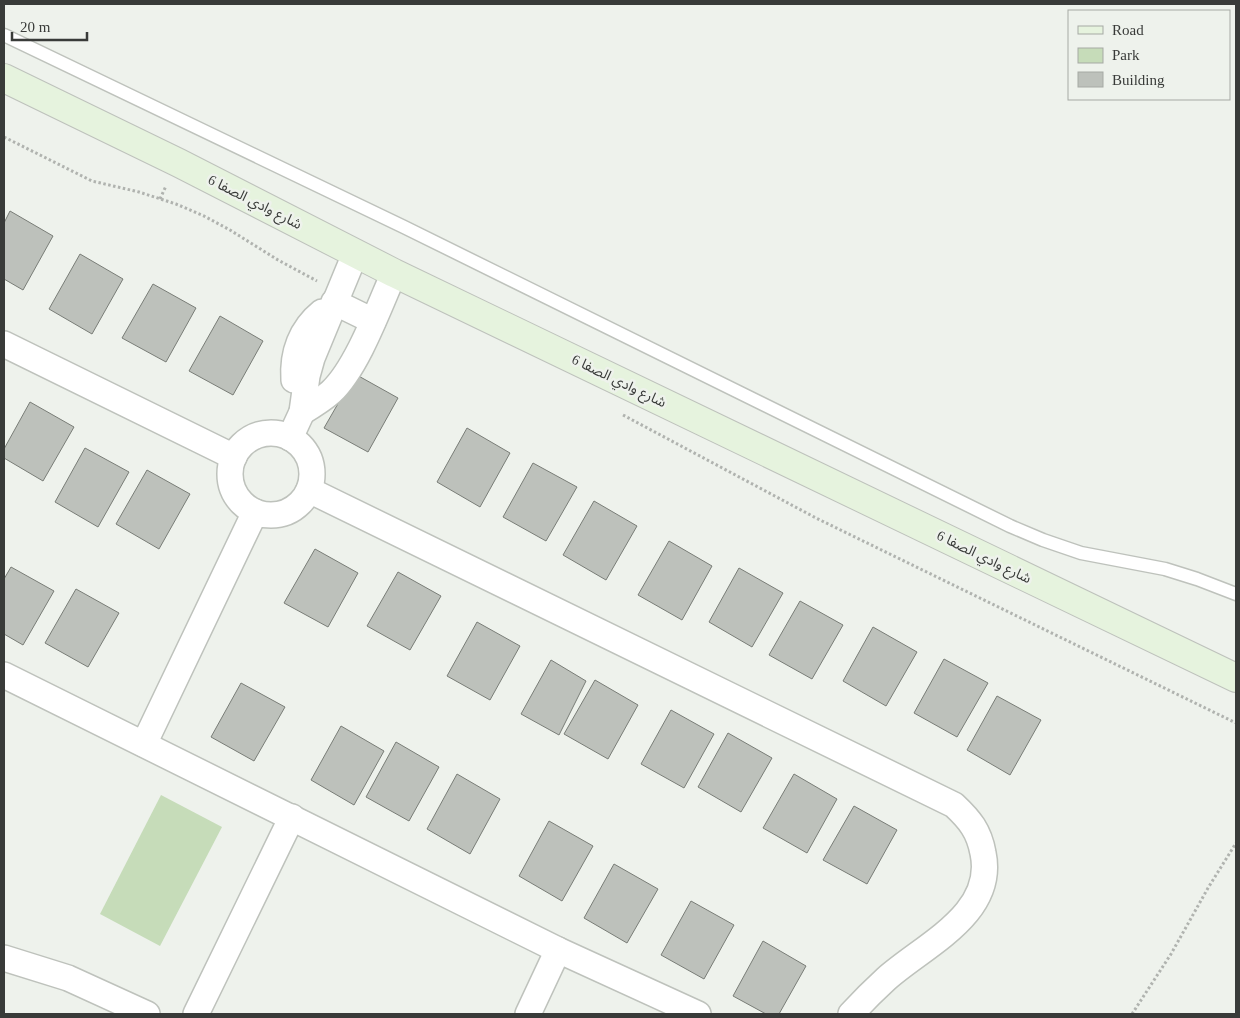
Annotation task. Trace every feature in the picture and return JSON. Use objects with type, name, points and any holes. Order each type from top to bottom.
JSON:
[{"type":"main road","name":"شارع وادي الصفا 6","points":[[4,78],[179,163],[394,273],[1236,678]]},
{"type":"street","points":[[290,438],[302,412],[306,376],[355,254]]},
{"type":"street","points":[[302,412],[332,391],[344,377],[354,361],[394,273]]},
{"type":"street","points":[[336,298],[373,321]]},
{"type":"street","points":[[4,344],[234,457]]},
{"type":"street","points":[[264,434],[278,434],[290,438],[300,445],[312,466],[312,479],[309,490],[304,500],[286,512],[271,515],[255,512],[242,503],[233,489],[230,473],[234,457],[241,446],[252,438],[264,434]]},
{"type":"street","points":[[309,490],[954,805],[970,820],[981,840],[985,862],[983,885],[976,901],[959,922],[886,979],[851,1014]]},
{"type":"street","points":[[144,744],[255,512]]},
{"type":"street","points":[[4,675],[558,950],[698,1014]]},
{"type":"street","points":[[196,1014],[292,817]]},
{"type":"street","points":[[528,1014],[558,950]]},
{"type":"street","points":[[4,958],[68,978],[147,1014]]},
{"type":"lane","points":[[4,36],[413,231],[1010,526],[1081,553],[1165,569],[1236,594]]},
{"type":"path","points":[[4,137],[92,181],[139,192],[176,204],[204,216],[230,230],[336,298]]},
{"type":"path","points":[[616,412],[816,518],[1236,723]]},
{"type":"path","points":[[1132,1014],[1171,954],[1236,843]]},
{"type":"green space","points":[[161,795],[222,827],[160,946],[100,914]]},
{"type":"building","points":[[10,211],[53,236],[23,290],[4,279],[4,223]]},
{"type":"building","points":[[80,254],[123,279],[92,334],[49,309]]},
{"type":"building","points":[[153,284],[196,308],[166,362],[122,338]]},
{"type":"building","points":[[220,316],[263,341],[233,395],[189,371]]},
{"type":"building","points":[[355,374],[398,398],[368,452],[324,428]]},
{"type":"building","points":[[30,402],[74,427],[43,481],[4,458],[4,449]]},
{"type":"building","points":[[467,428],[510,453],[480,507],[437,482]]},
{"type":"building","points":[[85,448],[129,472],[98,527],[55,502]]},
{"type":"building","points":[[533,463],[577,487],[546,541],[503,517]]},
{"type":"building","points":[[147,470],[190,494],[159,549],[116,524]]},
{"type":"building","points":[[594,501],[637,526],[606,580],[563,555]]},
{"type":"building","points":[[669,541],[712,566],[682,620],[638,595]]},
{"type":"building","points":[[315,549],[358,573],[328,627],[284,603]]},
{"type":"building","points":[[11,567],[54,591],[23,645],[4,634],[4,579]]},
{"type":"building","points":[[739,568],[783,593],[752,647],[709,622]]},
{"type":"building","points":[[398,572],[441,596],[410,650],[367,626]]},
{"type":"building","points":[[76,589],[119,613],[88,667],[45,643]]},
{"type":"building","points":[[800,601],[843,625],[812,679],[769,655]]},
{"type":"building","points":[[477,622],[520,646],[490,700],[447,676]]},
{"type":"building","points":[[873,627],[917,652],[886,706],[843,681]]},
{"type":"building","points":[[944,659],[988,683],[957,737],[914,713]]},
{"type":"building","points":[[551,660],[586,681],[559,735],[521,714]]},
{"type":"building","points":[[595,680],[638,705],[608,759],[564,734]]},
{"type":"building","points":[[241,683],[285,707],[254,761],[211,737]]},
{"type":"building","points":[[997,696],[1041,720],[1010,775],[967,750]]},
{"type":"building","points":[[671,710],[714,734],[684,788],[641,764]]},
{"type":"building","points":[[341,726],[384,751],[354,805],[311,780]]},
{"type":"building","points":[[728,733],[772,758],[741,812],[698,787]]},
{"type":"building","points":[[396,742],[439,767],[409,821],[366,797]]},
{"type":"building","points":[[457,774],[500,799],[470,854],[427,829]]},
{"type":"building","points":[[794,774],[837,799],[807,853],[763,828]]},
{"type":"building","points":[[854,806],[897,830],[867,884],[823,860]]},
{"type":"building","points":[[549,821],[593,846],[562,901],[519,876]]},
{"type":"building","points":[[614,864],[658,889],[627,943],[584,918]]},
{"type":"building","points":[[691,901],[734,925],[704,979],[661,955]]},
{"type":"building","points":[[763,941],[806,966],[779,1014],[766,1014],[733,996]]}]
